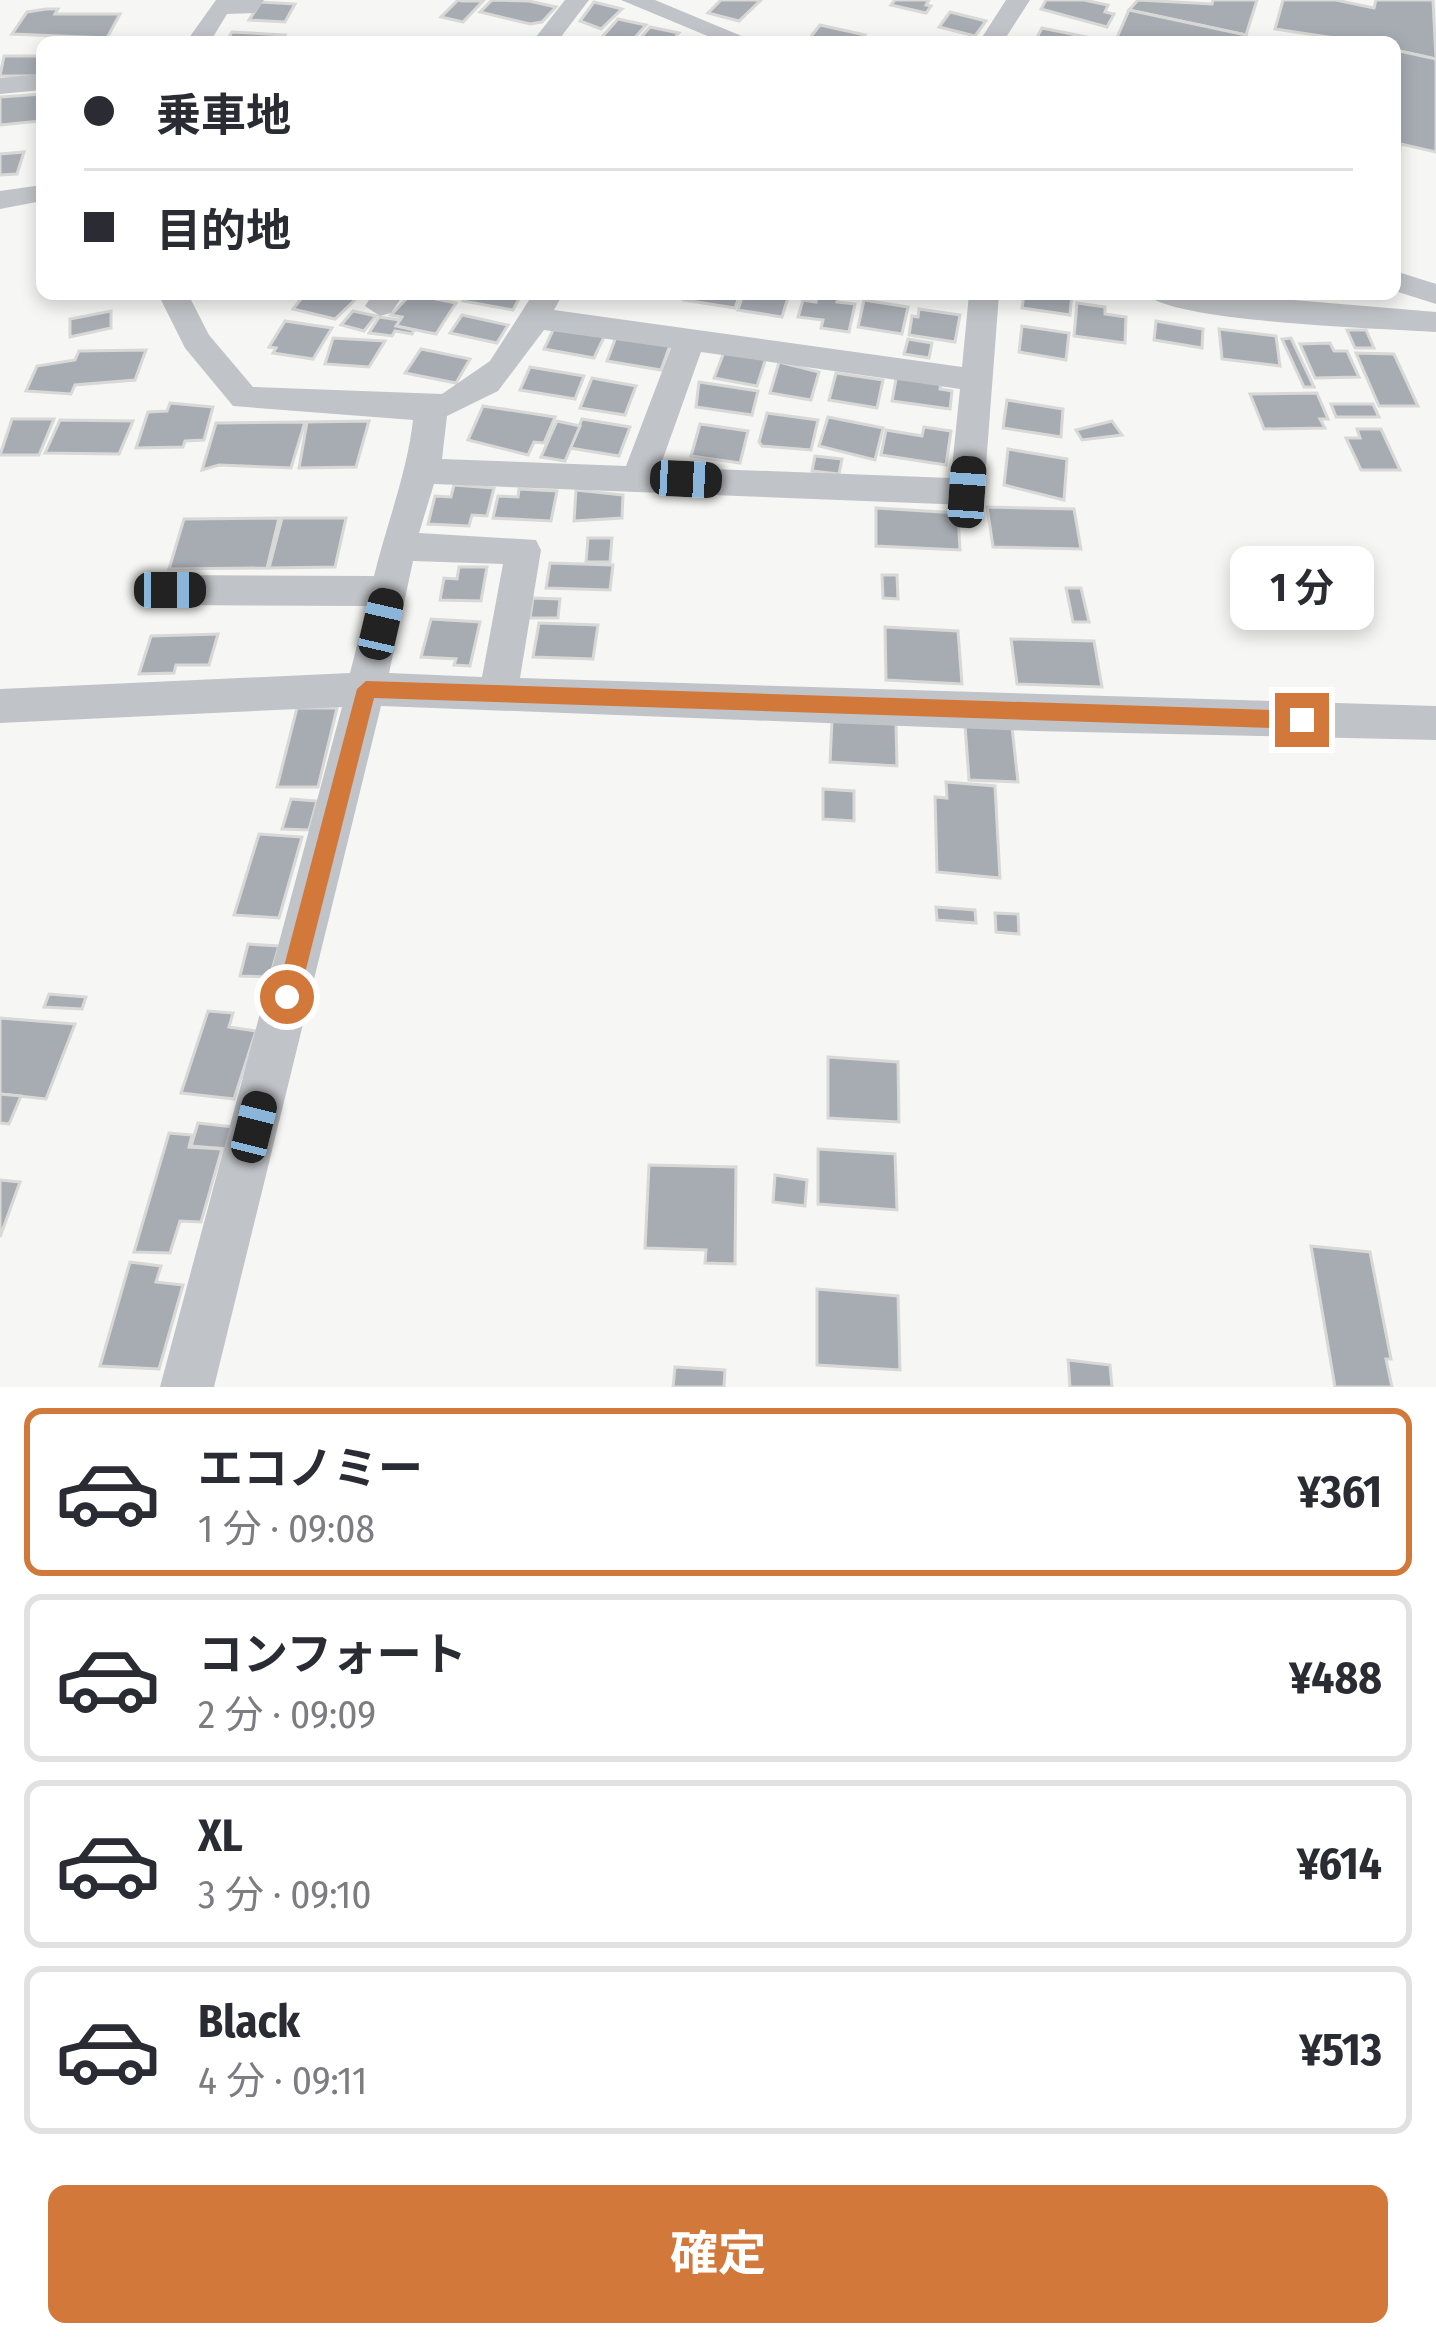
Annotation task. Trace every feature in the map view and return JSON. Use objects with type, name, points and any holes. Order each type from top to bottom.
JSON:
[{"type":"street","points":[[201,36],[220,6],[247,8],[252,0]]},
{"type":"street","points":[[549,36],[577,0]]},
{"type":"street","points":[[633,0],[728,36]]},
{"type":"street","points":[[995,36],[1018,0]]},
{"type":"street","points":[[0,86],[36,83]]},
{"type":"street","points":[[0,200],[36,194]]},
{"type":"street","points":[[1401,283],[1436,294]]},
{"type":"street","points":[[176,300],[196,340],[244,398],[431,409],[456,404],[505,370],[541,306],[689,340],[974,380]]},
{"type":"street","points":[[424,471],[967,492],[983,300]]},
{"type":"street","points":[[1197,300],[1261,311],[1436,322]]},
{"type":"street","points":[[639,477],[689,340]]},
{"type":"street","points":[[187,1387],[366,689],[411,493],[424,471],[431,409]]},
{"type":"street","points":[[399,547],[523,550],[498,694]]},
{"type":"street","points":[[170,590],[389,591]]},
{"type":"street","points":[[0,706],[366,689],[1034,714],[1436,723]]},
{"type":"building","points":[[458,0],[483,1],[463,22],[441,17]]},
{"type":"building","points":[[492,0],[556,7],[542,22],[530,24],[480,12]]},
{"type":"building","points":[[721,0],[760,1],[739,21],[708,13]]},
{"type":"building","points":[[895,0],[929,0],[926,5],[931,6],[926,13],[891,5]]},
{"type":"building","points":[[1046,0],[1084,0],[1108,5],[1105,12],[1114,14],[1107,27],[1041,9]]},
{"type":"building","points":[[1138,0],[1212,4],[1213,0],[1257,0],[1246,35],[1129,10]]},
{"type":"building","points":[[1283,0],[1336,0],[1374,8],[1376,0],[1433,0],[1436,59],[1401,51],[1401,36],[1321,36],[1275,29]]},
{"type":"building","points":[[261,2],[295,4],[285,22],[249,20]]},
{"type":"building","points":[[594,2],[622,9],[601,29],[580,21]]},
{"type":"building","points":[[58,9],[55,14],[120,14],[108,36],[12,34],[27,12]]},
{"type":"building","points":[[1129,10],[1246,35],[1246,36],[1118,36]]},
{"type":"building","points":[[950,12],[986,21],[975,36],[939,27]]},
{"type":"building","points":[[618,19],[646,25],[636,36],[603,36]]},
{"type":"building","points":[[820,25],[865,35],[864,36],[811,36]]},
{"type":"building","points":[[650,27],[679,33],[676,36],[642,36]]},
{"type":"building","points":[[1042,28],[1081,36],[1038,36]]},
{"type":"building","points":[[232,32],[285,35],[284,36],[230,36]]},
{"type":"building","points":[[1401,51],[1436,59],[1436,152],[1401,144]]},
{"type":"building","points":[[4,56],[36,56],[36,76],[0,76]]},
{"type":"building","points":[[36,94],[36,122],[0,125],[0,97]]},
{"type":"building","points":[[24,152],[17,174],[0,175],[0,154]]},
{"type":"building","points":[[300,300],[355,300],[335,319],[293,309]]},
{"type":"building","points":[[405,300],[456,303],[436,334],[396,326],[402,317],[391,315]]},
{"type":"building","points":[[464,300],[518,300],[513,310]]},
{"type":"building","points":[[684,300],[738,300],[735,308]]},
{"type":"building","points":[[741,300],[787,300],[782,317],[738,310]]},
{"type":"building","points":[[803,300],[855,304],[849,332],[821,328],[823,320],[798,317]]},
{"type":"building","points":[[864,300],[908,307],[902,334],[858,327]]},
{"type":"building","points":[[1023,300],[1071,300],[1070,315],[1022,308]]},
{"type":"building","points":[[1077,303],[1105,307],[1105,314],[1126,317],[1125,343],[1074,336]]},
{"type":"building","points":[[919,309],[960,315],[955,342],[909,335],[912,316],[918,317]]},
{"type":"building","points":[[111,311],[111,328],[70,337],[70,319]]},
{"type":"building","points":[[353,311],[376,316],[364,331],[341,325]]},
{"type":"building","points":[[462,315],[508,325],[497,343],[450,333]]},
{"type":"building","points":[[379,317],[400,320],[396,326],[414,330],[412,334],[395,331],[392,336],[369,333]]},
{"type":"building","points":[[285,321],[332,328],[313,359],[273,353],[276,348],[269,347]]},
{"type":"building","points":[[1156,321],[1203,329],[1202,348],[1154,340]]},
{"type":"building","points":[[555,326],[605,335],[594,358],[544,349]]},
{"type":"building","points":[[1022,326],[1069,333],[1066,360],[1019,352]]},
{"type":"building","points":[[1219,329],[1276,336],[1280,366],[1222,359]]},
{"type":"building","points":[[1347,330],[1366,330],[1374,348],[1355,348]]},
{"type":"building","points":[[616,337],[670,345],[661,370],[607,361]]},
{"type":"building","points":[[333,338],[385,341],[369,367],[325,364]]},
{"type":"building","points":[[1291,338],[1314,387],[1304,387],[1282,339]]},
{"type":"building","points":[[908,339],[932,343],[929,358],[904,354]]},
{"type":"building","points":[[1330,343],[1334,351],[1347,351],[1359,377],[1315,378],[1300,344]]},
{"type":"building","points":[[726,347],[767,355],[757,386],[714,378]]},
{"type":"building","points":[[421,349],[470,359],[456,383],[405,373]]},
{"type":"building","points":[[146,350],[135,380],[75,385],[71,394],[26,391],[37,366],[75,360],[79,351]]},
{"type":"building","points":[[1356,353],[1394,354],[1418,406],[1379,406]]},
{"type":"building","points":[[779,362],[819,372],[811,400],[770,393]]},
{"type":"building","points":[[530,367],[584,376],[575,399],[520,390]]},
{"type":"building","points":[[836,373],[883,380],[877,408],[829,400]]},
{"type":"building","points":[[897,374],[941,380],[940,389],[952,391],[950,409],[892,401]]},
{"type":"building","points":[[592,378],[636,386],[625,415],[580,408]]},
{"type":"building","points":[[699,382],[758,391],[752,415],[696,407]]},
{"type":"building","points":[[1317,393],[1328,419],[1320,419],[1325,428],[1264,429],[1250,394]]},
{"type":"building","points":[[1007,400],[1063,409],[1061,437],[1003,428]]},
{"type":"building","points":[[170,403],[213,407],[204,440],[185,441],[183,447],[136,448],[148,412],[167,411]]},
{"type":"building","points":[[1331,404],[1373,404],[1379,417],[1336,417]]},
{"type":"building","points":[[483,406],[555,417],[544,443],[534,442],[528,455],[468,440]]},
{"type":"building","points":[[767,413],[818,420],[811,450],[762,446]]},
{"type":"building","points":[[828,417],[883,428],[875,460],[819,446]]},
{"type":"building","points":[[12,419],[54,419],[39,455],[0,455]]},
{"type":"building","points":[[582,419],[630,427],[619,456],[570,448]]},
{"type":"building","points":[[60,420],[133,421],[119,454],[45,453]]},
{"type":"building","points":[[369,421],[356,467],[299,468],[307,422]]},
{"type":"building","points":[[557,421],[580,426],[565,461],[541,457]]},
{"type":"building","points":[[1112,421],[1122,435],[1082,440],[1076,430]]},
{"type":"building","points":[[305,422],[291,468],[219,465],[202,470],[216,423]]},
{"type":"building","points":[[700,424],[748,431],[740,463],[691,456]]},
{"type":"building","points":[[924,427],[951,431],[946,465],[881,455],[886,430],[922,436]]},
{"type":"building","points":[[1357,429],[1381,429],[1400,470],[1361,470],[1346,438],[1360,438]]},
{"type":"building","points":[[1008,449],[1067,459],[1064,500],[1004,485]]},
{"type":"building","points":[[815,456],[842,459],[839,474],[812,471]]},
{"type":"building","points":[[454,485],[494,488],[487,516],[472,515],[469,526],[428,524],[435,496],[451,497]]},
{"type":"building","points":[[519,489],[557,491],[551,521],[493,518],[498,496],[518,497]]},
{"type":"building","points":[[576,490],[623,495],[622,518],[574,521]]},
{"type":"building","points":[[987,507],[1074,509],[1081,549],[993,547]]},
{"type":"building","points":[[876,508],[958,513],[960,550],[876,546]]},
{"type":"building","points":[[279,518],[267,568],[169,569],[184,519]]},
{"type":"building","points":[[282,518],[346,518],[335,567],[269,568]]},
{"type":"building","points":[[588,538],[612,538],[610,562],[586,562]]},
{"type":"building","points":[[550,563],[613,565],[610,590],[546,588]]},
{"type":"building","points":[[459,567],[487,567],[481,601],[440,600],[444,578],[457,579]]},
{"type":"building","points":[[882,575],[897,575],[898,599],[883,598]]},
{"type":"building","points":[[1066,588],[1081,588],[1089,622],[1073,622]]},
{"type":"building","points":[[533,598],[560,599],[558,618],[530,618]]},
{"type":"building","points":[[431,619],[480,622],[470,666],[454,665],[456,659],[421,657]]},
{"type":"building","points":[[539,623],[598,625],[593,659],[533,657]]},
{"type":"building","points":[[885,627],[958,631],[962,684],[886,680]]},
{"type":"building","points":[[218,634],[209,665],[176,665],[174,673],[139,674],[151,636]]},
{"type":"building","points":[[1011,639],[1094,641],[1102,687],[1017,684]]},
{"type":"building","points":[[297,708],[337,708],[318,787],[277,787]]},
{"type":"building","points":[[832,720],[896,724],[897,766],[830,762]]},
{"type":"building","points":[[965,725],[1012,727],[1018,782],[969,780]]},
{"type":"building","points":[[946,782],[995,786],[1000,878],[937,872],[935,797],[947,798]]},
{"type":"building","points":[[823,789],[854,791],[854,821],[823,819]]},
{"type":"building","points":[[291,799],[317,801],[309,830],[282,829]]},
{"type":"building","points":[[259,834],[302,837],[279,918],[234,915]]},
{"type":"building","points":[[936,907],[975,910],[976,923],[937,920]]},
{"type":"building","points":[[995,913],[1018,914],[1019,934],[996,932]]},
{"type":"building","points":[[248,944],[279,946],[270,977],[240,976]]},
{"type":"building","points":[[49,994],[86,997],[82,1009],[44,1007]]},
{"type":"building","points":[[208,1011],[233,1013],[229,1027],[256,1031],[234,1099],[181,1093]]},
{"type":"building","points":[[0,1018],[75,1024],[46,1099],[0,1094]]},
{"type":"building","points":[[828,1057],[898,1062],[899,1122],[828,1118]]},
{"type":"building","points":[[0,1094],[21,1096],[9,1124],[0,1123]]},
{"type":"building","points":[[198,1123],[234,1127],[228,1149],[191,1146]]},
{"type":"building","points":[[169,1133],[192,1135],[189,1147],[222,1149],[201,1222],[180,1221],[170,1253],[134,1252]]},
{"type":"building","points":[[818,1149],[895,1154],[897,1210],[818,1204]]},
{"type":"building","points":[[649,1165],[736,1167],[735,1264],[705,1263],[706,1250],[645,1248]]},
{"type":"building","points":[[775,1175],[807,1180],[805,1206],[773,1202]]},
{"type":"building","points":[[0,1180],[20,1182],[0,1237]]},
{"type":"building","points":[[1311,1246],[1370,1252],[1392,1387],[1335,1387]]},
{"type":"building","points":[[130,1262],[161,1266],[156,1282],[183,1285],[159,1369],[100,1366]]},
{"type":"building","points":[[817,1289],[898,1296],[900,1370],[817,1365]]},
{"type":"building","points":[[1068,1360],[1110,1365],[1112,1387],[1070,1387]]},
{"type":"building","points":[[675,1367],[725,1370],[724,1387],[673,1387]]},
{"type":"route","points":[[287,997],[366,689],[1302,720]]}]
